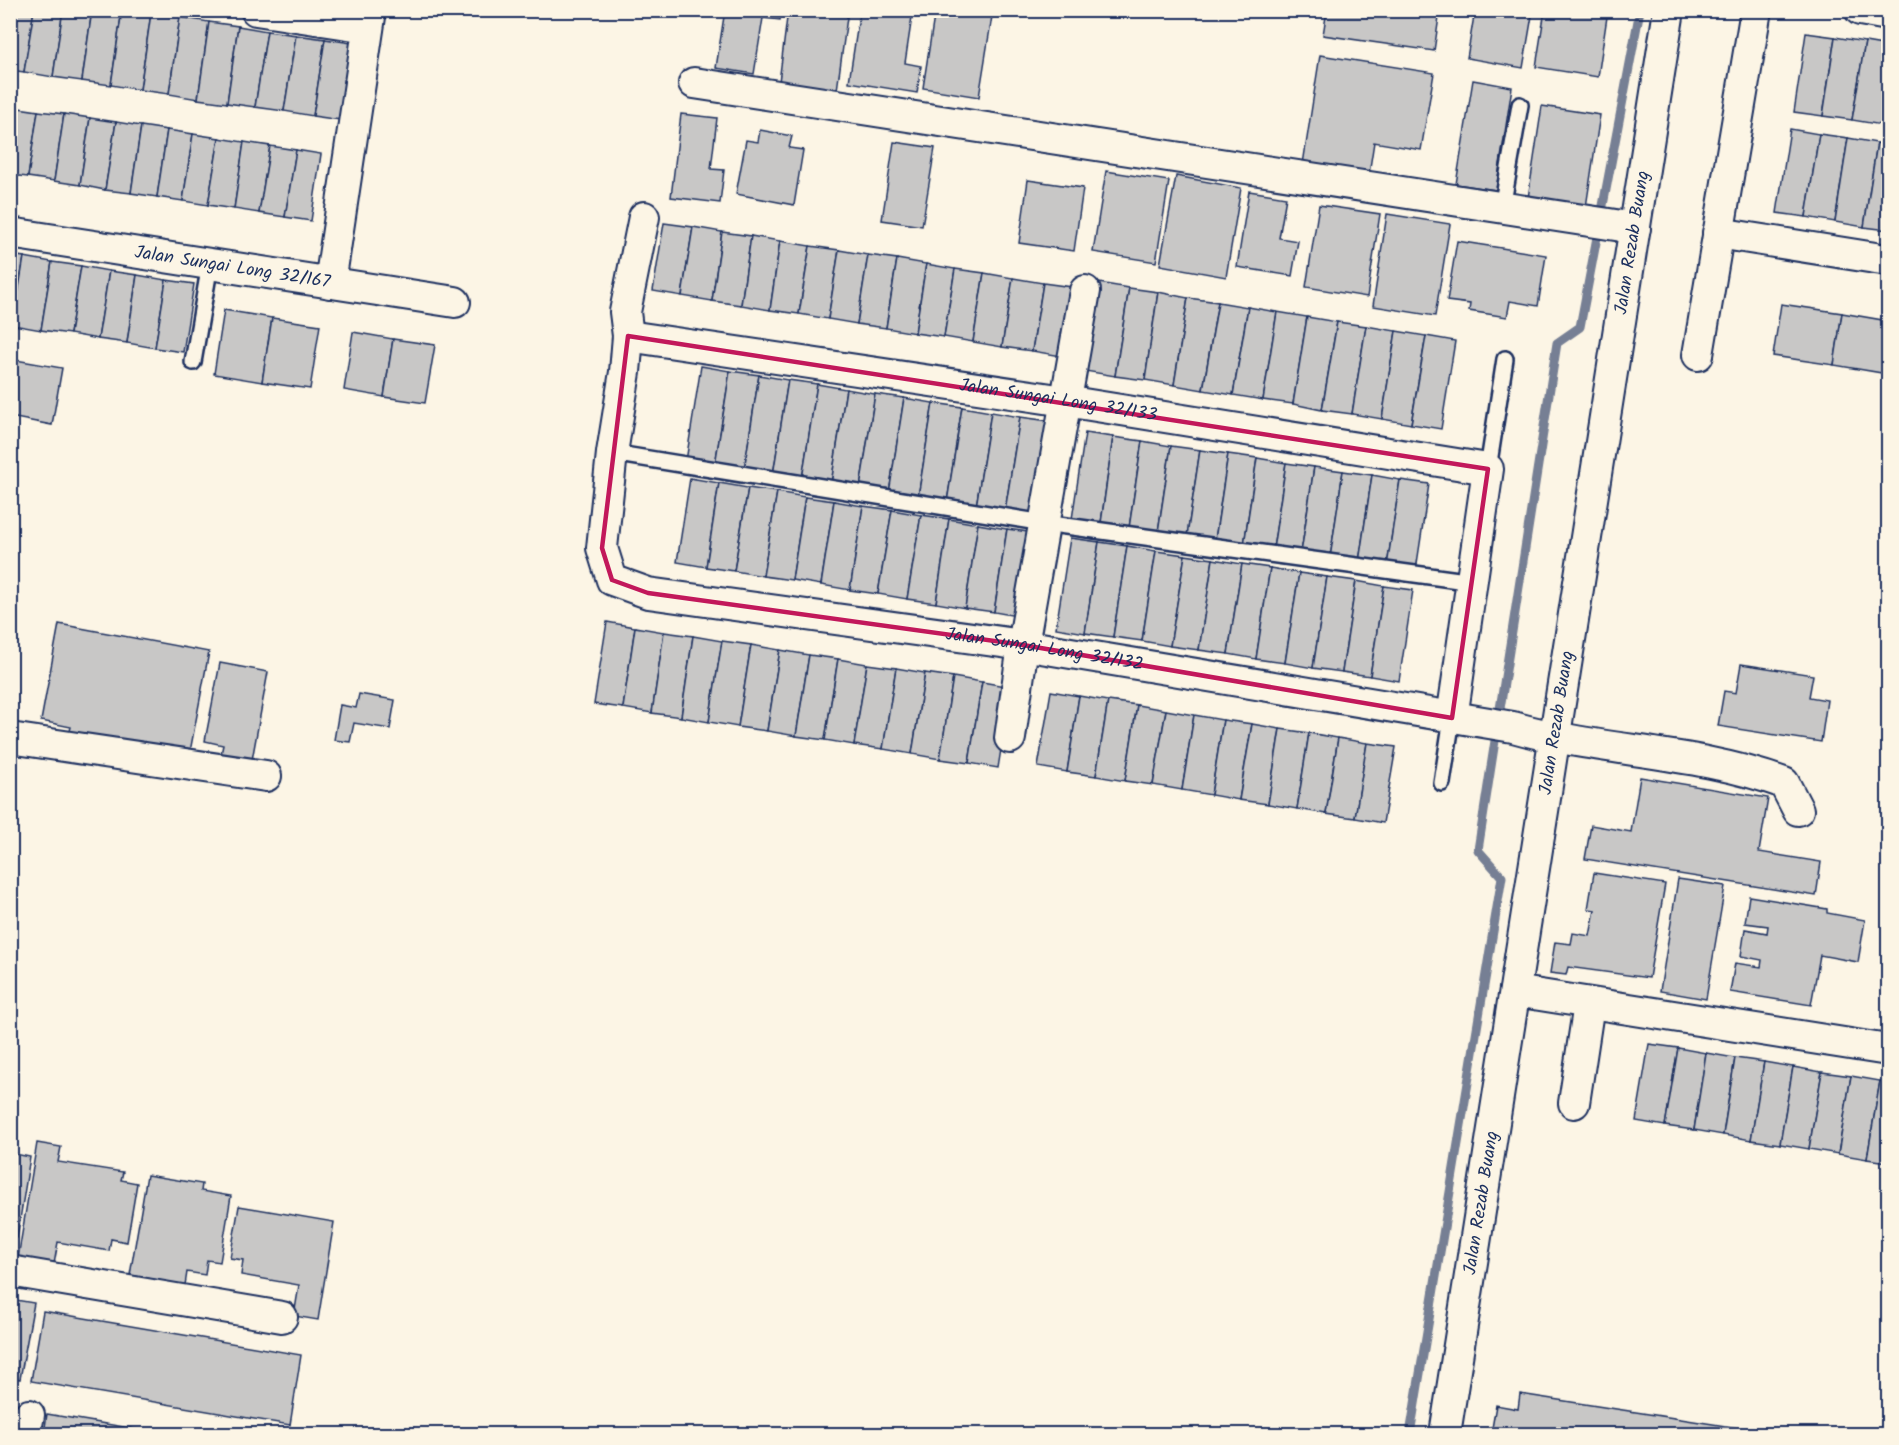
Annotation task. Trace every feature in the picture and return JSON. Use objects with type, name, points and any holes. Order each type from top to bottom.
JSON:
[{"type":"street","points":[[256,10],[370,19],[351,158],[330,283]]},
{"type":"street","name":"Jalan Rezab Buang","points":[[1445,1434],[1669,10]]},
{"type":"street","points":[[1698,356],[1756,10]]},
{"type":"street","points":[[1860,10],[1888,15]]},
{"type":"street","points":[[694,83],[1635,228]]},
{"type":"street","points":[[612,453],[626,372],[628,336],[625,312],[644,217]]},
{"type":"street","name":"Jalan Sungai Long 32/167","points":[[10,232],[455,302]]},
{"type":"street","points":[[1718,233],[1888,260]]},
{"type":"street","points":[[1010,738],[1023,645],[1085,291]]},
{"type":"street","name":"Jalan Sungai Long 32/133","points":[[628,336],[1065,401],[1488,469]]},
{"type":"street","name":"Jalan Sungai Long 32/132","points":[[612,453],[602,548],[612,580],[648,593],[1023,645],[1513,727],[1555,739],[1752,771],[1784,783],[1798,810]]},
{"type":"street","points":[[1465,720],[1473,582],[1488,469]]},
{"type":"street","points":[[10,738],[266,776]]},
{"type":"street","points":[[1515,992],[1888,1050]]},
{"type":"street","points":[[1574,1103],[1589,1004]]},
{"type":"street","points":[[10,1271],[282,1317]]},
{"type":"lane","points":[[1502,208],[1520,105]]},
{"type":"lane","points":[[193,362],[210,264]]},
{"type":"lane","points":[[1488,469],[1505,359]]},
{"type":"lane","points":[[612,453],[1044,523],[1473,582]]},
{"type":"lane","points":[[1442,783],[1465,720]]},
{"type":"highlighted area","points":[[628,336],[1488,469],[1452,718],[1023,645],[648,593],[612,580],[602,548]]},
{"type":"building","points":[[10,10],[34,10],[24,72],[10,70]]},
{"type":"building","points":[[34,10],[63,10],[53,77],[24,72]]},
{"type":"building","points":[[63,10],[92,10],[82,81],[53,77]]},
{"type":"building","points":[[92,10],[122,10],[111,85],[82,81]]},
{"type":"building","points":[[122,10],[151,13],[140,90],[111,85]]},
{"type":"building","points":[[725,10],[781,10],[780,20],[763,18],[754,74],[716,68]]},
{"type":"building","points":[[788,10],[848,10],[837,90],[779,82]]},
{"type":"building","points":[[860,10],[913,10],[905,63],[921,66],[917,93],[849,82]]},
{"type":"building","points":[[935,10],[993,10],[979,97],[923,88]]},
{"type":"building","points":[[1327,10],[1440,10],[1434,51],[1323,35]]},
{"type":"building","points":[[1475,10],[1533,10],[1523,68],[1467,58]]},
{"type":"building","points":[[1545,10],[1608,10],[1598,77],[1536,67]]},
{"type":"building","points":[[151,13],[180,17],[169,94],[140,90]]},
{"type":"building","points":[[180,17],[209,22],[198,99],[169,94]]},
{"type":"building","points":[[209,22],[238,26],[227,103],[198,99]]},
{"type":"building","points":[[238,26],[267,31],[255,107],[227,103]]},
{"type":"building","points":[[267,31],[296,35],[284,111],[255,107]]},
{"type":"building","points":[[1806,33],[1835,37],[1823,116],[1794,112]]},
{"type":"building","points":[[296,35],[325,39],[313,116],[284,111]]},
{"type":"building","points":[[1835,37],[1865,42],[1852,120],[1823,116]]},
{"type":"building","points":[[325,39],[365,45],[354,122],[313,116]]},
{"type":"building","points":[[1865,42],[1888,46],[1888,82],[1882,125],[1852,120]]},
{"type":"building","points":[[1320,55],[1434,73],[1421,150],[1374,142],[1369,174],[1303,164]]},
{"type":"building","points":[[1473,80],[1512,87],[1496,190],[1456,184]]},
{"type":"building","points":[[1888,82],[1888,126],[1882,125]]},
{"type":"building","points":[[1542,106],[1600,115],[1586,207],[1528,198]]},
{"type":"building","points":[[12,107],[38,111],[28,177],[10,175]]},
{"type":"building","points":[[38,111],[64,114],[54,181],[28,177]]},
{"type":"building","points":[[64,114],[90,118],[80,185],[54,181]]},
{"type":"building","points":[[681,114],[717,118],[711,169],[724,170],[720,203],[671,197]]},
{"type":"building","points":[[90,118],[116,122],[105,190],[80,185]]},
{"type":"building","points":[[116,122],[141,126],[131,193],[105,190]]},
{"type":"building","points":[[141,126],[167,130],[157,197],[131,193]]},
{"type":"building","points":[[1790,129],[1819,134],[1806,217],[1777,213]]},
{"type":"building","points":[[167,130],[193,134],[183,201],[157,197]]},
{"type":"building","points":[[760,130],[792,136],[789,148],[803,150],[794,205],[736,194],[746,140],[758,142]]},
{"type":"building","points":[[193,134],[219,138],[208,205],[183,201]]},
{"type":"building","points":[[1819,134],[1848,138],[1835,222],[1806,217]]},
{"type":"building","points":[[219,138],[244,142],[234,209],[208,205]]},
{"type":"building","points":[[1848,138],[1877,143],[1864,227],[1835,222]]},
{"type":"building","points":[[244,142],[270,146],[259,213],[234,209]]},
{"type":"building","points":[[894,142],[935,148],[922,226],[882,220]]},
{"type":"building","points":[[1877,143],[1888,145],[1888,230],[1864,227]]},
{"type":"building","points":[[270,146],[296,150],[285,217],[259,213]]},
{"type":"building","points":[[296,150],[321,154],[311,221],[285,217]]},
{"type":"building","points":[[1106,171],[1169,181],[1156,262],[1093,252]]},
{"type":"building","points":[[1176,176],[1241,188],[1226,277],[1160,265]]},
{"type":"building","points":[[1028,180],[1083,188],[1074,251],[1019,243]]},
{"type":"building","points":[[1249,191],[1286,197],[1279,238],[1298,241],[1292,276],[1237,267]]},
{"type":"building","points":[[1319,205],[1380,214],[1367,297],[1306,287]]},
{"type":"building","points":[[1387,214],[1450,224],[1435,316],[1373,306]]},
{"type":"building","points":[[664,223],[693,227],[682,296],[653,291]]},
{"type":"building","points":[[693,227],[722,232],[712,301],[682,296]]},
{"type":"building","points":[[722,232],[751,236],[741,305],[712,301]]},
{"type":"building","points":[[751,236],[780,241],[770,310],[741,305]]},
{"type":"building","points":[[780,241],[810,246],[799,314],[770,310]]},
{"type":"building","points":[[1457,241],[1546,255],[1538,306],[1510,301],[1507,317],[1469,311],[1470,304],[1447,301]]},
{"type":"building","points":[[810,246],[839,250],[828,319],[799,314]]},
{"type":"building","points":[[839,250],[868,255],[857,324],[828,319]]},
{"type":"building","points":[[10,255],[24,257],[13,325],[10,325]]},
{"type":"building","points":[[868,255],[897,259],[886,328],[857,324]]},
{"type":"building","points":[[24,257],[52,262],[41,330],[13,325]]},
{"type":"building","points":[[897,259],[926,264],[915,333],[886,328]]},
{"type":"building","points":[[52,262],[81,266],[70,334],[41,330]]},
{"type":"building","points":[[926,264],[955,269],[944,337],[915,333]]},
{"type":"building","points":[[81,266],[109,271],[98,339],[70,334]]},
{"type":"building","points":[[955,269],[984,273],[973,342],[944,337]]},
{"type":"building","points":[[109,271],[137,275],[127,343],[98,339]]},
{"type":"building","points":[[984,273],[1013,278],[1002,347],[973,342]]},
{"type":"building","points":[[137,275],[166,280],[155,348],[127,343]]},
{"type":"building","points":[[1013,278],[1043,283],[1032,351],[1002,347]]},
{"type":"building","points":[[166,280],[194,284],[183,352],[155,348]]},
{"type":"building","points":[[1043,283],[1072,287],[1061,356],[1032,351]]},
{"type":"building","points":[[1099,283],[1129,288],[1115,376],[1085,371]]},
{"type":"building","points":[[1129,288],[1158,292],[1145,380],[1115,376]]},
{"type":"building","points":[[1158,292],[1188,298],[1174,385],[1145,380]]},
{"type":"building","points":[[1188,298],[1218,302],[1203,390],[1174,385]]},
{"type":"building","points":[[1218,302],[1248,307],[1233,395],[1203,390]]},
{"type":"building","points":[[1781,304],[1842,313],[1834,365],[1773,356]]},
{"type":"building","points":[[1248,307],[1277,312],[1263,400],[1233,395]]},
{"type":"building","points":[[224,310],[272,318],[262,382],[214,374]]},
{"type":"building","points":[[1277,312],[1307,317],[1293,404],[1263,400]]},
{"type":"building","points":[[1842,313],[1888,321],[1888,374],[1834,365]]},
{"type":"building","points":[[1307,317],[1337,322],[1322,410],[1293,404]]},
{"type":"building","points":[[272,318],[320,325],[310,389],[262,382]]},
{"type":"building","points":[[1337,322],[1366,326],[1352,414],[1322,410]]},
{"type":"building","points":[[1366,326],[1396,331],[1382,419],[1352,414]]},
{"type":"building","points":[[1396,331],[1426,336],[1411,424],[1382,419]]},
{"type":"building","points":[[353,332],[393,339],[384,397],[344,390]]},
{"type":"building","points":[[1426,336],[1455,341],[1441,429],[1411,424]]},
{"type":"building","points":[[393,339],[435,345],[425,403],[384,397]]},
{"type":"building","points":[[10,359],[62,368],[52,425],[10,417]]},
{"type":"building","points":[[701,366],[730,371],[715,465],[686,461]]},
{"type":"building","points":[[730,371],[759,375],[744,470],[715,465]]},
{"type":"building","points":[[759,375],[788,380],[773,475],[744,470]]},
{"type":"building","points":[[788,380],[817,384],[802,479],[773,475]]},
{"type":"building","points":[[817,384],[846,389],[831,484],[802,479]]},
{"type":"building","points":[[846,389],[875,394],[860,488],[831,484]]},
{"type":"building","points":[[875,394],[904,398],[889,493],[860,488]]},
{"type":"building","points":[[904,398],[933,403],[918,497],[889,493]]},
{"type":"building","points":[[933,403],[962,407],[947,502],[918,497]]},
{"type":"building","points":[[962,407],[991,412],[976,507],[947,502]]},
{"type":"building","points":[[991,412],[1020,417],[1005,511],[976,507]]},
{"type":"building","points":[[1020,417],[1049,421],[1034,516],[1005,511]]},
{"type":"building","points":[[1085,433],[1113,437],[1101,523],[1072,519]]},
{"type":"building","points":[[1113,437],[1142,441],[1129,528],[1101,523]]},
{"type":"building","points":[[1142,441],[1171,446],[1158,532],[1129,528]]},
{"type":"building","points":[[1171,446],[1200,450],[1187,536],[1158,532]]},
{"type":"building","points":[[1200,450],[1228,454],[1215,540],[1187,536]]},
{"type":"building","points":[[1228,454],[1257,458],[1244,545],[1215,540]]},
{"type":"building","points":[[1257,458],[1286,463],[1273,549],[1244,545]]},
{"type":"building","points":[[1286,463],[1314,467],[1301,553],[1273,549]]},
{"type":"building","points":[[1314,467],[1343,471],[1330,558],[1301,553]]},
{"type":"building","points":[[1343,471],[1372,475],[1359,562],[1330,558]]},
{"type":"building","points":[[1372,475],[1400,480],[1387,566],[1359,562]]},
{"type":"building","points":[[690,478],[719,483],[706,567],[677,562]]},
{"type":"building","points":[[1400,480],[1429,484],[1416,570],[1387,566]]},
{"type":"building","points":[[719,483],[748,488],[734,571],[706,567]]},
{"type":"building","points":[[748,488],[777,492],[763,576],[734,571]]},
{"type":"building","points":[[777,492],[805,497],[792,580],[763,576]]},
{"type":"building","points":[[805,497],[834,501],[821,585],[792,580]]},
{"type":"building","points":[[834,501],[863,506],[850,590],[821,585]]},
{"type":"building","points":[[863,506],[892,510],[878,594],[850,590]]},
{"type":"building","points":[[892,510],[921,515],[907,599],[878,594]]},
{"type":"building","points":[[921,515],[949,519],[936,603],[907,599]]},
{"type":"building","points":[[949,519],[978,524],[965,608],[936,603]]},
{"type":"building","points":[[978,524],[1007,529],[994,612],[965,608]]},
{"type":"building","points":[[1007,529],[1035,533],[1022,617],[994,612]]},
{"type":"building","points":[[1070,538],[1099,542],[1085,633],[1056,628]]},
{"type":"building","points":[[1099,542],[1127,546],[1113,637],[1085,633]]},
{"type":"building","points":[[1127,546],[1156,551],[1142,641],[1113,637]]},
{"type":"building","points":[[1156,551],[1185,555],[1170,646],[1142,641]]},
{"type":"building","points":[[1185,555],[1213,559],[1199,650],[1170,646]]},
{"type":"building","points":[[1213,559],[1242,564],[1228,654],[1199,650]]},
{"type":"building","points":[[1242,564],[1270,568],[1256,659],[1228,654]]},
{"type":"building","points":[[1270,568],[1299,573],[1285,663],[1256,659]]},
{"type":"building","points":[[1299,573],[1327,577],[1313,668],[1285,663]]},
{"type":"building","points":[[1327,577],[1356,581],[1342,672],[1313,668]]},
{"type":"building","points":[[1356,581],[1384,586],[1370,676],[1342,672]]},
{"type":"building","points":[[1384,586],[1413,590],[1399,681],[1370,676]]},
{"type":"building","points":[[607,622],[635,627],[623,708],[594,704]]},
{"type":"building","points":[[59,624],[209,652],[189,757],[69,735],[71,727],[41,721]]},
{"type":"building","points":[[635,627],[664,632],[652,713],[623,708]]},
{"type":"building","points":[[664,632],[693,636],[681,717],[652,713]]},
{"type":"building","points":[[693,636],[722,641],[709,722],[681,717]]},
{"type":"building","points":[[722,641],[751,645],[738,727],[709,722]]},
{"type":"building","points":[[751,645],[780,650],[767,731],[738,727]]},
{"type":"building","points":[[780,650],[809,655],[796,736],[767,731]]},
{"type":"building","points":[[809,655],[838,659],[825,740],[796,736]]},
{"type":"building","points":[[838,659],[867,664],[854,745],[825,740]]},
{"type":"building","points":[[220,663],[268,672],[252,760],[221,754],[223,745],[205,741]]},
{"type":"building","points":[[867,664],[896,668],[883,749],[854,745]]},
{"type":"building","points":[[1741,664],[1813,675],[1809,697],[1827,700],[1821,742],[1718,726],[1724,691],[1736,693]]},
{"type":"building","points":[[896,668],[925,673],[912,754],[883,749]]},
{"type":"building","points":[[925,673],[953,677],[940,759],[912,754]]},
{"type":"building","points":[[953,677],[982,682],[969,763],[940,759]]},
{"type":"building","points":[[982,682],[1011,687],[998,768],[969,763]]},
{"type":"building","points":[[1051,691],[1079,696],[1067,772],[1038,767]]},
{"type":"building","points":[[359,694],[395,700],[390,729],[354,723],[350,742],[334,740],[340,705],[356,708]]},
{"type":"building","points":[[1079,696],[1108,701],[1096,776],[1067,772]]},
{"type":"building","points":[[1108,701],[1137,705],[1125,781],[1096,776]]},
{"type":"building","points":[[1137,705],[1166,710],[1153,785],[1125,781]]},
{"type":"building","points":[[1166,710],[1194,715],[1182,790],[1153,785]]},
{"type":"building","points":[[1194,715],[1223,720],[1211,795],[1182,790]]},
{"type":"building","points":[[1223,720],[1252,724],[1239,800],[1211,795]]},
{"type":"building","points":[[1252,724],[1280,729],[1268,804],[1239,800]]},
{"type":"building","points":[[1280,729],[1309,733],[1297,809],[1268,804]]},
{"type":"building","points":[[1309,733],[1338,738],[1326,814],[1297,809]]},
{"type":"building","points":[[1338,738],[1367,743],[1355,818],[1326,814]]},
{"type":"building","points":[[1367,743],[1396,747],[1383,823],[1355,818]]},
{"type":"building","points":[[1640,777],[1768,798],[1759,852],[1821,862],[1816,896],[1585,859],[1591,825],[1631,832]]},
{"type":"building","points":[[1594,873],[1665,884],[1649,978],[1568,967],[1566,975],[1550,973],[1555,942],[1571,944],[1573,933],[1590,936],[1595,910],[1588,909]]},
{"type":"building","points":[[1678,879],[1725,886],[1706,999],[1660,991]]},
{"type":"building","points":[[1749,896],[1827,909],[1827,913],[1865,920],[1858,962],[1820,955],[1811,1005],[1730,992],[1735,963],[1761,967],[1762,960],[1741,956],[1745,929],[1767,933],[1768,926],[1745,923]]},
{"type":"building","points":[[1649,1044],[1678,1048],[1665,1126],[1636,1121]]},
{"type":"building","points":[[1678,1048],[1706,1053],[1694,1130],[1665,1126]]},
{"type":"building","points":[[1706,1053],[1735,1058],[1723,1135],[1694,1130]]},
{"type":"building","points":[[1735,1058],[1764,1062],[1751,1140],[1723,1135]]},
{"type":"building","points":[[1764,1062],[1793,1067],[1780,1144],[1751,1140]]},
{"type":"building","points":[[1793,1067],[1822,1072],[1809,1149],[1780,1144]]},
{"type":"building","points":[[1822,1072],[1851,1076],[1838,1154],[1809,1149]]},
{"type":"building","points":[[1851,1076],[1880,1081],[1867,1159],[1838,1154]]},
{"type":"building","points":[[1880,1081],[1888,1083],[1888,1162],[1867,1159]]},
{"type":"building","points":[[37,1143],[61,1147],[58,1162],[123,1172],[121,1180],[137,1183],[127,1242],[111,1239],[109,1251],[58,1242],[54,1264],[18,1258]]},
{"type":"building","points":[[10,1153],[30,1157],[17,1238],[10,1237]]},
{"type":"building","points":[[147,1175],[202,1184],[201,1191],[231,1196],[220,1262],[207,1260],[205,1275],[187,1272],[185,1285],[130,1275]]},
{"type":"building","points":[[239,1206],[334,1222],[318,1320],[294,1316],[299,1285],[241,1275],[243,1260],[230,1258]]},
{"type":"building","points":[[10,1299],[34,1303],[20,1379],[10,1377]]},
{"type":"building","points":[[43,1311],[301,1355],[290,1425],[31,1381]]},
{"type":"building","points":[[1520,1394],[1777,1434],[1491,1434],[1496,1405],[1518,1409]]},
{"type":"building","points":[[47,1414],[165,1434],[44,1434]]},
{"type":"waterway","points":[[1410,1434],[1502,877],[1478,850],[1557,343],[1580,327],[1640,10]]}]
